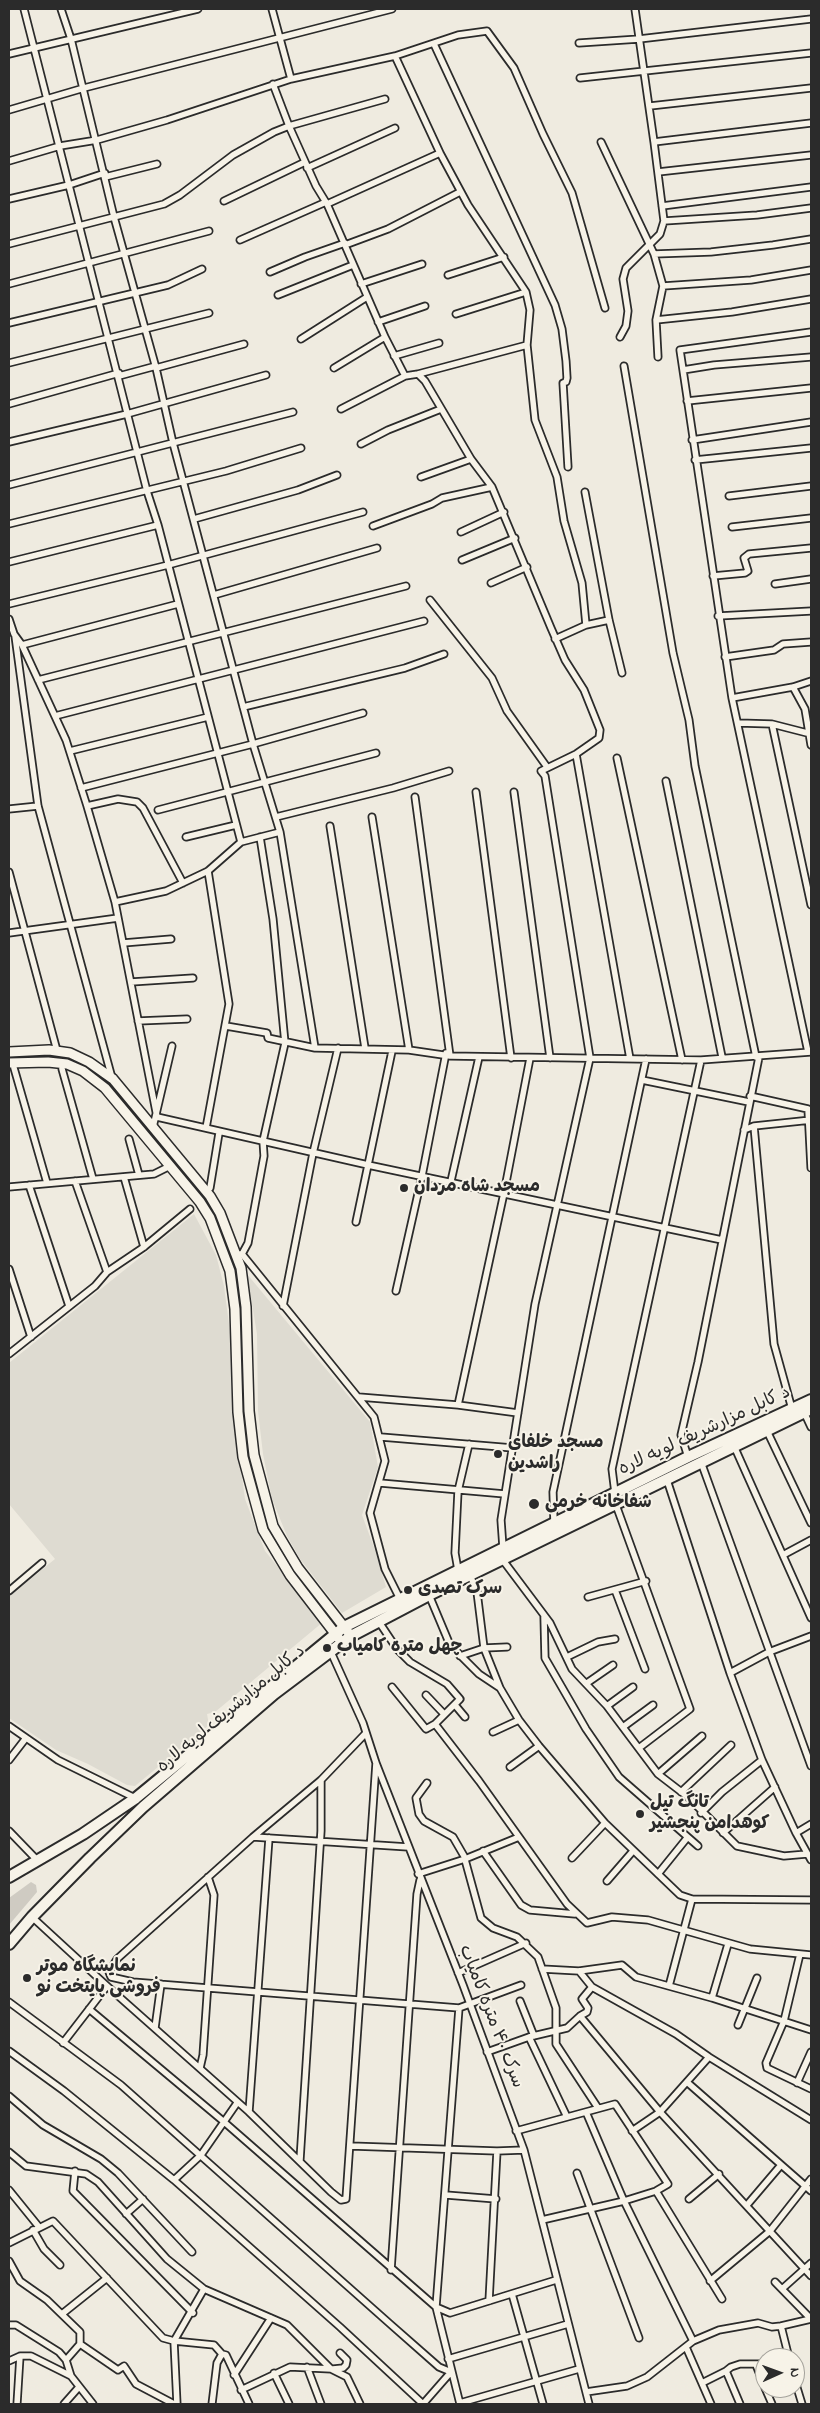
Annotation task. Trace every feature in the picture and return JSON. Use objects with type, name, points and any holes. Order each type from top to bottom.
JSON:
[{"type":"highway","name":"د کابل مزارشریف لویه لاره","points":[[9,1877],[84,1834],[136,1798],[334,1633],[344,1627],[688,1457],[811,1400]]},
{"type":"highway","name":"د کابل مزارشریف لویه لاره","points":[[9,1944],[32,1917],[144,1807],[246,1718],[330,1650],[351,1636],[428,1594],[616,1505],[808,1410]]},
{"type":"main road","points":[[9,1052],[49,1050],[70,1053],[89,1062],[113,1079],[210,1196],[240,1254],[246,1307],[249,1411],[254,1455],[273,1526],[282,1543],[351,1636]]},
{"type":"main road","points":[[11,1066],[48,1062],[67,1064],[83,1071],[105,1088],[205,1210],[218,1234],[230,1270],[235,1309],[238,1412],[243,1457],[262,1530],[290,1575],[342,1642]]},
{"type":"street","points":[[24,9],[79,226],[110,338],[147,491],[158,525],[241,842]]},
{"type":"street","points":[[61,9],[71,38],[114,217],[126,253],[134,293],[146,329],[173,443],[243,707],[280,832],[315,1048]]},
{"type":"street","points":[[9,54],[198,9]]},
{"type":"street","points":[[272,9],[291,79]]},
{"type":"street","points":[[9,110],[84,88],[392,9]]},
{"type":"street","points":[[620,337],[626,326],[628,312],[623,286],[626,268],[660,234],[664,221],[650,106],[635,9]]},
{"type":"street","points":[[579,44],[811,19]]},
{"type":"street","points":[[9,161],[60,146],[97,140],[198,111],[291,79],[395,56],[458,36],[487,31],[514,68],[572,193],[604,308]]},
{"type":"street","points":[[434,44],[555,305],[562,329],[566,361],[567,378],[566,382],[563,382],[568,467]]},
{"type":"street","points":[[580,78],[811,53]]},
{"type":"street","points":[[395,56],[440,154],[460,192],[526,292],[530,310],[527,345],[535,420],[557,477],[564,521],[582,583],[586,625]]},
{"type":"street","points":[[273,84],[288,126],[306,165],[327,203],[384,337],[405,376]]},
{"type":"street","points":[[650,106],[811,88]]},
{"type":"street","points":[[9,244],[164,204],[180,195],[233,155],[288,126],[385,99]]},
{"type":"street","points":[[654,142],[811,124]]},
{"type":"street","points":[[224,201],[396,128]]},
{"type":"street","points":[[601,142],[654,254],[663,286],[656,320],[658,357]]},
{"type":"street","points":[[240,240],[440,154]]},
{"type":"street","points":[[658,172],[811,155]]},
{"type":"street","points":[[9,199],[157,164]]},
{"type":"street","points":[[662,206],[811,187]]},
{"type":"street","points":[[270,272],[305,256],[388,229],[460,192]]},
{"type":"street","points":[[664,221],[757,215],[811,208]]},
{"type":"street","points":[[9,284],[209,231]]},
{"type":"street","points":[[654,254],[711,252],[811,239]]},
{"type":"street","points":[[448,276],[504,257]]},
{"type":"street","points":[[361,284],[422,264]]},
{"type":"street","points":[[278,295],[353,265]]},
{"type":"street","points":[[9,324],[168,285],[202,269]]},
{"type":"street","points":[[663,286],[751,280],[811,270]]},
{"type":"street","points":[[456,314],[526,292]]},
{"type":"street","points":[[301,339],[367,298]]},
{"type":"street","points":[[656,320],[732,312],[811,299]]},
{"type":"street","points":[[378,322],[426,306]]},
{"type":"street","points":[[9,363],[209,313]]},
{"type":"street","points":[[226,1026],[266,1033],[268,1038],[315,1048],[409,1050],[511,1058],[701,1060],[810,1052],[732,698],[718,616],[680,350],[811,332]]},
{"type":"street","points":[[334,368],[384,337]]},
{"type":"street","points":[[394,356],[439,343]]},
{"type":"street","points":[[9,404],[119,374],[156,367],[244,344]]},
{"type":"street","points":[[341,409],[405,376],[527,345]]},
{"type":"street","points":[[683,370],[714,365],[811,358]]},
{"type":"street","points":[[624,366],[673,653],[689,720],[695,766],[758,1057],[681,1435],[688,1457]]},
{"type":"street","points":[[418,374],[471,459],[492,487],[565,660],[584,690],[600,730],[599,738],[576,754],[541,771],[544,776],[590,1058],[535,1304],[514,1448],[501,1520],[503,1548]]},
{"type":"street","points":[[9,442],[127,414],[266,375]]},
{"type":"street","points":[[687,401],[811,388]]},
{"type":"street","points":[[361,444],[388,430],[441,409]]},
{"type":"street","points":[[9,485],[293,412]]},
{"type":"street","points":[[692,440],[811,422]]},
{"type":"street","points":[[9,524],[226,471],[301,448]]},
{"type":"street","points":[[695,460],[811,448]]},
{"type":"street","points":[[421,477],[471,459]]},
{"type":"street","points":[[194,519],[298,490],[337,475]]},
{"type":"street","points":[[729,496],[811,486]]},
{"type":"street","points":[[373,526],[430,505],[442,498],[492,487]]},
{"type":"street","points":[[585,492],[609,620],[622,673]]},
{"type":"street","points":[[9,604],[168,565],[363,512]]},
{"type":"street","points":[[461,532],[504,512]]},
{"type":"street","points":[[732,527],[811,518]]},
{"type":"street","points":[[9,562],[158,525]]},
{"type":"street","points":[[462,560],[515,538]]},
{"type":"street","points":[[214,595],[377,548]]},
{"type":"street","points":[[713,576],[745,573],[748,571],[744,558],[748,554],[811,548]]},
{"type":"street","points":[[491,583],[527,567]]},
{"type":"street","points":[[775,584],[811,579]]},
{"type":"street","points":[[38,680],[406,586]]},
{"type":"street","points":[[430,600],[492,678],[507,712],[547,767]]},
{"type":"street","points":[[22,645],[178,604]]},
{"type":"street","points":[[718,616],[811,611]]},
{"type":"street","points":[[9,618],[14,634],[38,806],[113,1079]]},
{"type":"street","points":[[55,716],[424,620]]},
{"type":"street","points":[[556,639],[586,625],[609,620]]},
{"type":"street","points":[[14,634],[22,645],[70,751],[87,806],[115,902],[157,1117]]},
{"type":"street","points":[[725,657],[774,650],[784,644],[811,642]]},
{"type":"street","points":[[243,707],[405,668],[444,654]]},
{"type":"street","points":[[732,698],[793,687],[809,683],[811,680]]},
{"type":"street","points":[[793,687],[808,709],[811,746]]},
{"type":"street","points":[[81,788],[253,744],[363,713]]},
{"type":"street","points":[[70,751],[208,717]]},
{"type":"street","points":[[739,723],[772,724],[810,734]]},
{"type":"street","points":[[772,724],[811,905]]},
{"type":"street","points":[[158,810],[376,752]]},
{"type":"street","points":[[576,754],[630,1059]]},
{"type":"street","points":[[618,758],[682,1060]]},
{"type":"street","points":[[276,817],[393,788],[449,771]]},
{"type":"street","points":[[666,781],[722,1057]]},
{"type":"street","points":[[476,792],[511,1058]]},
{"type":"street","points":[[514,792],[550,1058]]},
{"type":"street","points":[[396,1291],[448,1054],[415,797]]},
{"type":"street","points":[[87,806],[118,799],[137,802],[143,808],[183,883]]},
{"type":"street","points":[[9,809],[38,806]]},
{"type":"street","points":[[372,817],[409,1050]]},
{"type":"street","points":[[186,837],[236,824]]},
{"type":"street","points":[[330,826],[365,1048]]},
{"type":"street","points":[[115,902],[166,892],[208,871],[241,842],[280,832]]},
{"type":"street","points":[[260,837],[273,919],[285,1043],[263,1141],[264,1156],[248,1243],[240,1254],[374,1417],[381,1437],[385,1461],[370,1513],[385,1569],[400,1599]]},
{"type":"street","points":[[206,1128],[229,1004],[208,871]]},
{"type":"street","points":[[9,872],[56,1047]]},
{"type":"street","points":[[9,933],[118,918]]},
{"type":"street","points":[[123,943],[172,939]]},
{"type":"street","points":[[131,982],[193,978]]},
{"type":"street","points":[[138,1021],[187,1019]]},
{"type":"street","points":[[153,1127],[157,1117],[172,1046]]},
{"type":"street","points":[[283,1306],[313,1153],[338,1048]]},
{"type":"street","points":[[356,1222],[392,1051]]},
{"type":"street","points":[[451,1181],[479,1056]]},
{"type":"street","points":[[458,1405],[504,1193],[530,1058]]},
{"type":"street","points":[[554,1523],[553,1492],[646,1059]]},
{"type":"street","points":[[615,1493],[612,1469],[701,1060]]},
{"type":"street","points":[[11,1066],[47,1183]]},
{"type":"street","points":[[62,1069],[93,1179]]},
{"type":"street","points":[[642,1080],[809,1110],[811,1168]]},
{"type":"street","points":[[157,1117],[206,1128],[219,1133],[722,1240]]},
{"type":"street","points":[[744,1130],[754,1126],[810,1121]]},
{"type":"street","points":[[754,1126],[774,1344],[792,1409]]},
{"type":"street","points":[[210,1188],[219,1133]]},
{"type":"street","points":[[129,1139],[139,1176]]},
{"type":"street","points":[[9,1186],[139,1176],[154,1174],[170,1166]]},
{"type":"street","points":[[124,1177],[144,1247]]},
{"type":"street","points":[[75,1181],[107,1272]]},
{"type":"street","points":[[29,1185],[69,1306]]},
{"type":"street","points":[[9,1354],[95,1286],[107,1272],[144,1247],[190,1209]]},
{"type":"street","points":[[9,1269],[31,1337]]},
{"type":"street","points":[[359,1397],[458,1405],[518,1413]]},
{"type":"street","points":[[808,1410],[811,1427]]},
{"type":"street","points":[[766,1431],[811,1523]]},
{"type":"street","points":[[381,1437],[514,1448]]},
{"type":"street","points":[[458,1570],[455,1553],[458,1490],[469,1444]]},
{"type":"street","points":[[734,1446],[811,1618]]},
{"type":"street","points":[[700,1462],[811,1766]]},
{"type":"street","points":[[667,1480],[730,1673],[762,1760],[806,1854],[811,1860]]},
{"type":"street","points":[[380,1483],[505,1494]]},
{"type":"street","points":[[616,1505],[646,1582],[690,1710],[639,1748]]},
{"type":"street","points":[[783,1555],[811,1540]]},
{"type":"street","points":[[502,1559],[550,1623],[572,1668],[607,1706],[658,1774],[681,1792],[737,1846],[784,1856],[806,1854]]},
{"type":"street","points":[[9,1591],[42,1563]]},
{"type":"street","points":[[470,1575],[477,1592],[484,1648],[500,1688],[519,1720],[539,1746],[605,1822],[633,1851],[680,1895],[692,1900],[811,1900]]},
{"type":"street","points":[[588,1597],[646,1582]]},
{"type":"street","points":[[615,1590],[645,1669]]},
{"type":"street","points":[[428,1594],[450,1644],[460,1656],[490,1683],[500,1688]]},
{"type":"street","points":[[544,1617],[545,1658],[586,1729],[620,1777],[698,1846]]},
{"type":"street","points":[[379,1622],[404,1656],[447,1684],[459,1697],[459,1701],[426,1729],[422,1727],[392,1687]]},
{"type":"street","points":[[730,1673],[769,1652],[811,1636]]},
{"type":"street","points":[[567,1657],[598,1642],[616,1639]]},
{"type":"street","points":[[460,1656],[484,1648],[507,1647]]},
{"type":"street","name":"سرک ۴۰ متره کامیاب","points":[[330,1650],[366,1733],[524,2150],[589,2404]]},
{"type":"street","points":[[586,1683],[612,1665]]},
{"type":"street","points":[[607,1706],[633,1687]]},
{"type":"street","points":[[426,1696],[444,1714]]},
{"type":"street","points":[[455,1705],[465,1718]]},
{"type":"street","points":[[623,1727],[653,1705]]},
{"type":"street","points":[[493,1732],[519,1720]]},
{"type":"street","points":[[434,1724],[575,1914],[586,1923],[612,1917],[648,1920],[750,1949],[811,1955]]},
{"type":"street","points":[[9,1726],[58,1760],[136,1798],[144,1807]]},
{"type":"street","points":[[98,1978],[109,1972],[117,1959],[253,1837],[321,1780],[366,1733]]},
{"type":"street","points":[[658,1774],[702,1736]]},
{"type":"street","points":[[9,1760],[26,1738]]},
{"type":"street","points":[[681,1792],[731,1745]]},
{"type":"street","points":[[510,1767],[539,1746]]},
{"type":"street","points":[[701,1813],[722,1792],[762,1760]]},
{"type":"street","points":[[32,1917],[249,2112],[341,2200],[346,2199],[348,2192],[369,1844],[376,1763]]},
{"type":"street","points":[[300,2160],[320,1840],[321,1780]]},
{"type":"street","points":[[427,1783],[416,1798],[416,1807],[419,1814],[424,1821],[453,1837],[465,1859],[481,1918],[493,1928],[512,1934],[526,1943],[538,1957],[556,2008],[556,2044],[598,2108]]},
{"type":"street","points":[[723,1833],[775,1787]]},
{"type":"street","points":[[572,1858],[605,1822]]},
{"type":"street","points":[[796,1833],[811,1824]]},
{"type":"street","points":[[9,1831],[36,1860]]},
{"type":"street","points":[[253,1837],[408,1847]]},
{"type":"street","points":[[391,2270],[419,1877],[519,1837]]},
{"type":"street","points":[[249,2112],[269,1838]]},
{"type":"street","points":[[658,1874],[687,1838]]},
{"type":"street","points":[[483,1851],[521,1905],[530,1910],[575,1914]]},
{"type":"street","points":[[607,1881],[633,1851]]},
{"type":"street","points":[[200,2068],[203,2056],[209,1987],[214,1895],[208,1877]]},
{"type":"street","points":[[669,1986],[692,1900]]},
{"type":"street","points":[[458,1972],[526,1943]]},
{"type":"street","points":[[712,1998],[728,1944]]},
{"type":"street","points":[[800,1954],[784,2021],[766,2063],[767,2068],[811,2089]]},
{"type":"street","points":[[542,1969],[580,1971],[622,1965],[636,1977],[712,1998],[811,2030]]},
{"type":"street","points":[[580,1971],[592,1987],[676,2034],[709,2058],[811,2120]]},
{"type":"street","points":[[109,1972],[111,1977],[116,1980],[459,2008],[521,1985]]},
{"type":"street","points":[[738,2025],[757,1978]]},
{"type":"street","points":[[155,2028],[161,1984]]},
{"type":"street","points":[[63,2043],[107,1986]]},
{"type":"street","points":[[487,2052],[531,2037],[567,2028],[587,2012],[588,2008],[582,1999],[592,1987]]},
{"type":"street","points":[[520,2001],[531,2037],[567,2117]]},
{"type":"street","points":[[9,2002],[122,2085],[396,2330],[439,2367],[451,2372]]},
{"type":"street","points":[[459,2008],[436,2307],[460,2403],[579,2368]]},
{"type":"street","points":[[89,2009],[223,2121],[391,2270],[436,2307],[450,2313],[556,2280]]},
{"type":"street","points":[[580,2016],[660,2112],[811,2276]]},
{"type":"street","points":[[9,2051],[64,2091],[174,2180],[340,2327],[423,2404],[451,2372]]},
{"type":"street","points":[[797,2083],[811,2052]]},
{"type":"street","points":[[632,2131],[660,2112],[709,2058]]},
{"type":"street","points":[[688,2083],[811,2191]]},
{"type":"street","points":[[9,2096],[43,2125],[101,2159],[118,2173],[192,2252]]},
{"type":"street","points":[[174,2180],[201,2155],[237,2102]]},
{"type":"street","points":[[516,2130],[615,2104],[668,2184],[656,2191],[624,2201],[542,2220]]},
{"type":"street","points":[[586,2112],[624,2201],[693,2341]]},
{"type":"street","points":[[351,2146],[400,2149],[524,2150]]},
{"type":"street","points":[[489,2301],[496,2199],[497,2151]]},
{"type":"street","points":[[9,2152],[26,2166],[86,2174],[98,2182],[167,2259],[204,2289],[288,2325],[331,2369],[347,2377],[360,2404]]},
{"type":"street","points":[[747,2205],[781,2165]]},
{"type":"street","points":[[75,2172],[74,2191],[193,2313]]},
{"type":"street","points":[[577,2173],[639,2338]]},
{"type":"street","points":[[689,2199],[719,2174]]},
{"type":"street","points":[[710,2281],[770,2230],[811,2180]]},
{"type":"street","points":[[9,2190],[36,2228],[44,2249],[60,2264]]},
{"type":"street","points":[[656,2191],[722,2299]]},
{"type":"street","points":[[446,2195],[496,2199]]},
{"type":"street","points":[[126,2214],[143,2199]]},
{"type":"street","points":[[9,2243],[53,2221],[163,2338],[214,2345],[222,2354],[226,2355],[249,2404]]},
{"type":"street","points":[[9,2261],[20,2281],[47,2300],[80,2332],[80,2344],[66,2360]]},
{"type":"street","points":[[782,2289],[811,2263]]},
{"type":"street","points":[[62,2314],[107,2278]]},
{"type":"street","points":[[775,2282],[811,2319]]},
{"type":"street","points":[[80,2344],[118,2370],[124,2366],[136,2384],[175,2404],[174,2341],[193,2313],[204,2289]]},
{"type":"street","points":[[512,2294],[543,2404]]},
{"type":"street","points":[[234,2375],[271,2318]]},
{"type":"street","points":[[586,2392],[627,2386],[647,2377],[693,2341],[719,2330],[758,2323],[772,2327],[781,2326],[811,2319]]},
{"type":"street","points":[[448,2360],[568,2324]]},
{"type":"street","points":[[9,2325],[16,2326],[59,2352],[66,2360],[71,2376],[93,2404]]},
{"type":"street","points":[[781,2326],[786,2348]]},
{"type":"street","points":[[686,2347],[711,2404]]},
{"type":"street","points":[[242,2390],[274,2373],[290,2367],[343,2368],[347,2360],[340,2353]]},
{"type":"street","points":[[212,2404],[217,2363],[222,2354]]},
{"type":"street","points":[[9,2361],[20,2356],[31,2356],[71,2376]]},
{"type":"street","points":[[17,2404],[20,2356]]},
{"type":"street","points":[[702,2383],[731,2367],[740,2364],[755,2365]]},
{"type":"street","points":[[307,2367],[321,2404]]},
{"type":"street","points":[[726,2371],[740,2404]]},
{"type":"street","points":[[274,2373],[289,2404]]},
{"type":"street","points":[[64,2404],[79,2387]]},
{"type":"shaded area","points":[[194,1214],[216,1255],[224,1286],[230,1332],[234,1420],[245,1499],[265,1551],[323,1622],[215,1712],[207,1714],[209,1725],[135,1786],[127,1785],[88,1764],[56,1750],[9,1718],[9,1596],[55,1559],[9,1504],[9,1363]]},
{"type":"shaded area","points":[[247,1274],[370,1422],[378,1467],[362,1515],[386,1587],[342,1613],[300,1559],[287,1536],[272,1499],[263,1454],[258,1411],[257,1334]]},
{"type":"shaded area","points":[[31,1882],[36,1885],[37,1892],[9,1925],[9,1898]]},
{"type":"place","name":"مسجد شاه مردان","points":[[404,1188]]},
{"type":"place","name":"مسجد خلفای راشدین","points":[[498,1454]]},
{"type":"place","name":"شفاخانه خرمی","points":[[534,1504]]},
{"type":"place","name":"سرک تصدی","points":[[408,1590]]},
{"type":"place","name":"چهل متره کامیاب","points":[[327,1648]]},
{"type":"place","name":"تانگ تیل کوهدامن پنجشیر","points":[[640,1814]]},
{"type":"place","name":"نمایشگاه موتر فروشی پایتخت نو","points":[[27,1978]]}]
